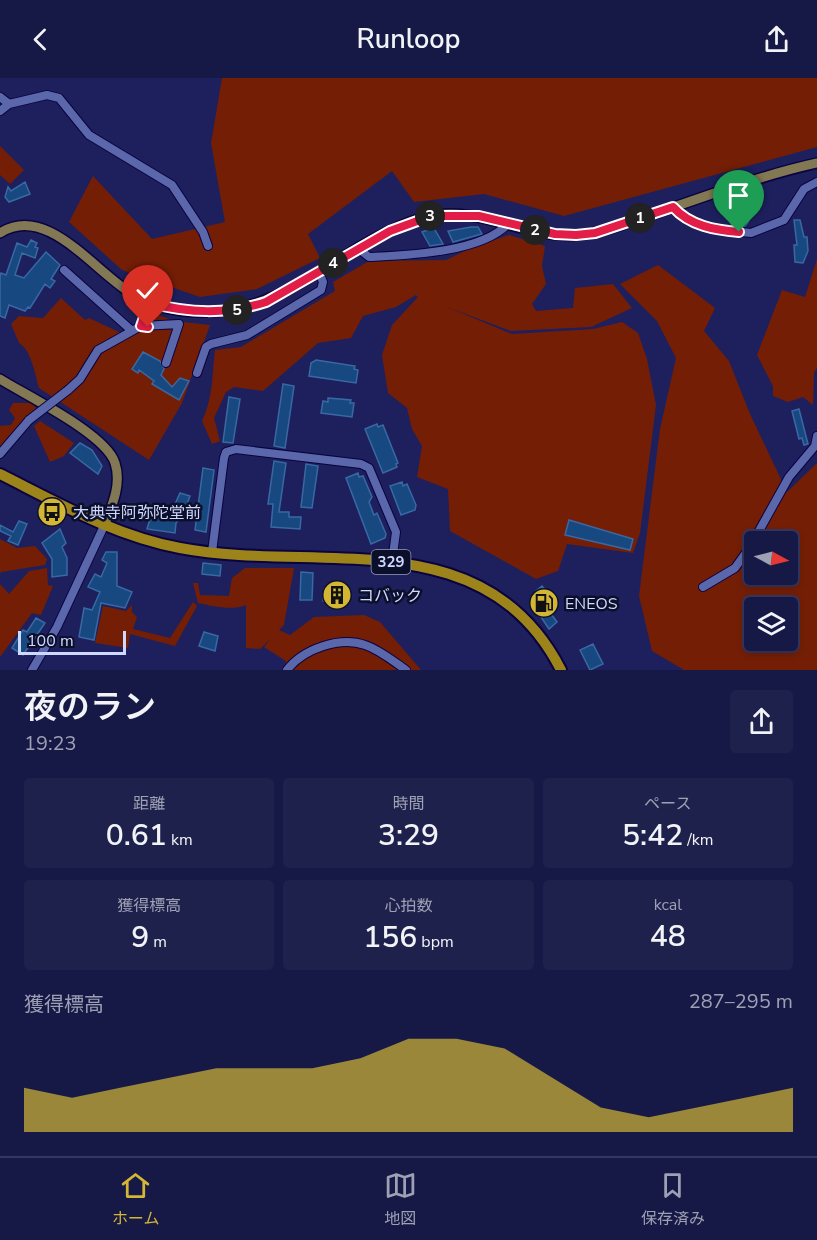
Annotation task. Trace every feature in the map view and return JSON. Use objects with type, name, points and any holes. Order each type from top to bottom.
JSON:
[{"type":"highway","name":"329","points":[[0,474],[104,526],[180,548],[212,552],[392,562],[448,572],[496,594],[526,620],[561,670]]},
{"type":"main road","points":[[0,233],[22,225],[48,230],[73,247],[121,288],[149,303],[191,311],[239,309],[266,302],[390,231],[431,216],[463,214],[555,234],[595,233],[817,163]]},
{"type":"main road","points":[[0,379],[86,431],[110,453],[117,469],[117,488],[104,526]]},
{"type":"street","points":[[0,111],[9,104],[47,95],[59,98],[89,135],[172,185],[203,232],[208,246]]},
{"type":"street","points":[[0,97],[9,104]]},
{"type":"street","points":[[673,207],[690,221],[713,229],[751,233],[784,220],[804,189],[817,182]]},
{"type":"street","points":[[358,249],[369,257],[437,253],[500,232],[507,224]]},
{"type":"street","points":[[64,270],[131,330]]},
{"type":"street","points":[[197,373],[206,347],[247,334],[321,290],[323,282],[319,272]]},
{"type":"street","points":[[141,326],[149,303]]},
{"type":"street","points":[[0,454],[29,420],[80,379],[98,350],[117,341],[131,330],[141,326],[179,324],[166,363]]},
{"type":"street","points":[[703,587],[735,568],[750,547],[789,477],[814,446],[817,436]]},
{"type":"street","points":[[212,552],[224,458],[226,452],[236,449],[361,464],[369,468],[396,532],[392,562]]},
{"type":"street","points":[[32,670],[57,627],[104,526]]},
{"type":"street","points":[[287,670],[305,654],[335,643],[350,642],[364,644],[382,652],[406,670]]},
{"type":"shaded area","points":[[222,78],[817,78],[817,147],[564,216],[484,194],[414,202],[392,171],[308,234],[320,258],[257,289],[200,297],[122,270],[69,222],[93,176],[152,239],[225,222],[211,143]]},
{"type":"shaded area","points":[[0,146],[24,170],[10,184],[0,175]]},
{"type":"shaded area","points":[[509,235],[545,246],[542,266],[546,284],[532,304],[536,311],[573,308],[575,288],[613,284],[632,308],[591,327],[511,331],[447,307],[512,334],[593,329],[622,322],[638,333],[647,359],[656,405],[640,533],[633,553],[567,544],[558,571],[536,579],[450,531],[448,489],[417,477],[422,446],[412,429],[407,408],[388,393],[382,355],[392,325],[418,297],[416,295],[396,307],[363,316],[351,338],[318,343],[263,391],[234,387],[226,392],[214,418],[220,441],[212,444],[202,421],[210,395],[215,350],[241,347],[335,291],[333,282],[369,261],[446,260],[473,247]]},
{"type":"shaded area","points":[[817,259],[817,368],[814,373],[813,405],[803,397],[788,402],[773,396],[773,386],[757,355],[782,290],[805,297]]},
{"type":"shaded area","points":[[658,265],[715,308],[704,331],[729,361],[750,414],[787,492],[817,463],[817,670],[684,670],[652,651],[639,596],[660,429],[676,358],[657,321],[620,284]]},
{"type":"shaded area","points":[[61,298],[85,320],[89,318],[121,333],[137,324],[148,311],[174,321],[210,325],[182,403],[149,460],[39,388],[30,357],[19,343],[11,324],[19,316],[43,318]]},
{"type":"shaded area","points":[[13,403],[31,403],[36,408],[0,447],[0,426],[11,425],[15,418],[9,410]]},
{"type":"shaded area","points":[[40,421],[74,443],[64,456],[50,462],[34,426]]},
{"type":"shaded area","points":[[0,539],[17,548],[35,546],[47,559],[45,565],[0,574]]},
{"type":"shaded area","points":[[47,568],[48,585],[53,586],[41,615],[32,613],[0,657],[0,584],[9,594],[29,571]]},
{"type":"shaded area","points":[[245,568],[294,568],[284,625],[279,630],[290,635],[314,617],[364,615],[380,622],[421,670],[284,670],[286,661],[264,647],[270,639],[260,649],[246,648],[246,605],[228,608],[198,603],[193,583],[198,583],[200,595],[229,596],[232,578]]},
{"type":"shaded area","points":[[193,602],[197,606],[175,646],[130,634],[128,648],[95,643],[103,606],[126,611],[132,605],[132,612],[137,617],[133,629],[170,638]]},
{"type":"building","points":[[25,182],[30,194],[9,202],[5,197],[8,187],[11,191]]},
{"type":"building","points":[[739,208],[746,211],[749,218],[746,225],[739,228],[732,225],[729,218],[732,211]]},
{"type":"building","points":[[794,220],[800,220],[804,237],[807,237],[808,251],[803,263],[795,262],[794,245],[797,245]]},
{"type":"building","points":[[478,227],[482,234],[453,242],[448,231]]},
{"type":"building","points":[[434,228],[443,244],[430,246],[422,232]]},
{"type":"building","points":[[31,240],[37,243],[35,258],[22,253],[15,275],[24,278],[46,252],[60,265],[51,279],[55,281],[50,288],[45,284],[30,308],[28,307],[25,311],[9,305],[5,318],[0,316],[1,273],[6,275],[17,243],[27,247]]},
{"type":"building","points":[[143,352],[160,361],[164,369],[161,375],[172,387],[180,378],[189,381],[179,400],[152,384],[154,381],[139,370],[138,373],[132,369]]},
{"type":"building","points":[[316,360],[355,366],[354,369],[358,370],[356,383],[309,376],[311,363]]},
{"type":"building","points":[[283,384],[294,386],[285,448],[274,446]]},
{"type":"building","points":[[229,397],[240,399],[233,443],[223,442]]},
{"type":"building","points":[[328,398],[351,400],[350,403],[354,403],[352,417],[321,413],[323,401],[328,402]]},
{"type":"building","points":[[799,409],[808,444],[804,445],[802,438],[799,439],[792,411]]},
{"type":"building","points":[[377,424],[378,427],[383,425],[398,463],[397,467],[383,473],[365,429]]},
{"type":"building","points":[[80,443],[92,450],[102,466],[98,474],[70,453]]},
{"type":"building","points":[[274,461],[286,463],[279,512],[289,512],[289,517],[301,517],[300,529],[271,527],[273,504],[268,504]]},
{"type":"building","points":[[306,464],[318,466],[312,508],[301,507]]},
{"type":"building","points":[[203,468],[214,470],[206,532],[195,530]]},
{"type":"building","points":[[358,473],[359,477],[363,476],[372,497],[369,502],[374,515],[377,513],[386,534],[385,538],[371,544],[346,478]]},
{"type":"building","points":[[402,482],[403,486],[407,484],[416,505],[415,510],[401,515],[390,486]]},
{"type":"building","points":[[180,493],[190,496],[183,515],[176,523],[175,533],[147,529],[153,509],[159,511],[157,517],[168,520]]},
{"type":"building","points":[[569,520],[633,539],[630,550],[565,535]]},
{"type":"building","points":[[19,521],[27,524],[18,545],[8,541],[11,536],[0,531],[0,525],[13,532]]},
{"type":"building","points":[[60,529],[66,543],[62,547],[67,558],[67,575],[52,577],[52,559],[42,543]]},
{"type":"building","points":[[106,552],[117,552],[117,586],[132,592],[125,608],[101,603],[94,640],[79,637],[84,608],[92,610],[100,592],[88,587],[95,574],[101,577],[107,563],[102,560]]},
{"type":"building","points":[[203,563],[221,565],[220,576],[202,574]]},
{"type":"building","points":[[301,572],[313,573],[312,600],[300,600]]},
{"type":"building","points":[[542,586],[554,601],[546,607],[557,622],[549,629],[535,608],[542,602],[536,591]]},
{"type":"building","name":"コバック","points":[[324,589],[350,590],[349,602],[323,601]]},
{"type":"building","points":[[36,618],[45,623],[23,655],[12,648],[23,630],[27,632]]},
{"type":"building","points":[[204,632],[218,636],[215,651],[199,646]]},
{"type":"building","points":[[593,644],[603,664],[590,670],[580,650]]},
{"type":"place","name":"大典寺阿弥陀堂前","points":[[52,512]]},
{"type":"place","name":"コバック","points":[[337,595]]},
{"type":"place","name":"ENEOS","points":[[544,603]]},
{"type":"route","points":[[148,327],[141,326],[149,303],[172,309],[204,312],[239,309],[266,302],[390,231],[431,216],[463,214],[479,216],[555,234],[576,235],[595,233],[673,207],[690,221],[713,229],[739,232]]}]
